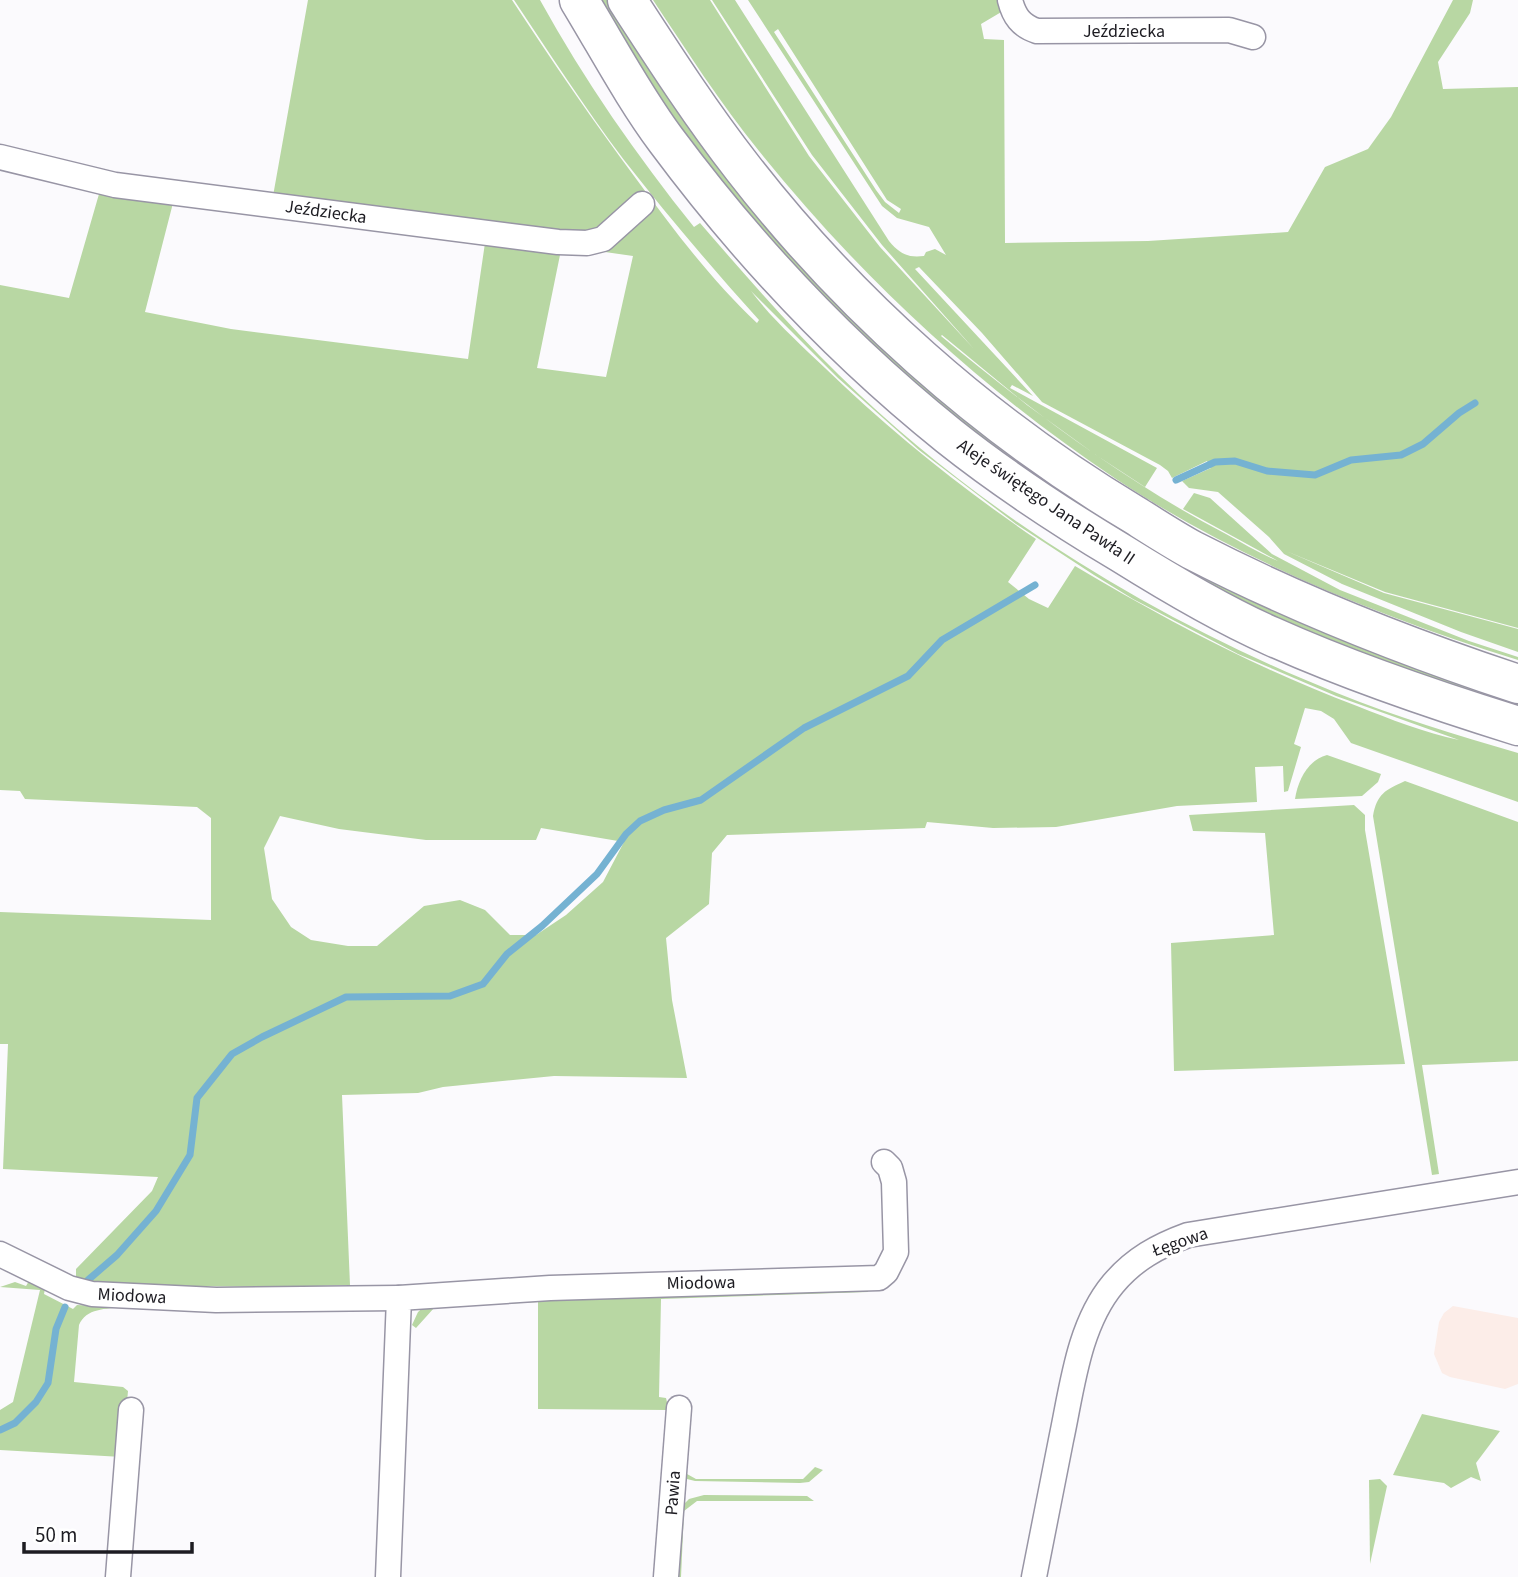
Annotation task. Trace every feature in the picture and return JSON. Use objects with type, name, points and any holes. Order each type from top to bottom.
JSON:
[{"type":"highway","name":"Aleje świętego Jana Pawła II","points":[[579,0],[665,139],[749,243],[812,312],[948,436],[1071,523],[1170,583],[1269,635],[1388,684],[1518,726]]},
{"type":"highway","name":"Aleje świętego Jana Pawła II","points":[[627,0],[690,97],[783,217],[903,341],[1029,445],[1091,489],[1189,549],[1273,590],[1379,635],[1518,684]]},
{"type":"street","name":"Jeździecka","points":[[1010,0],[1022,24],[1037,31],[1229,30],[1253,37]]},
{"type":"street","name":"Jeździecka","points":[[0,157],[115,185],[558,242],[587,243],[603,239],[642,204]]},
{"type":"street","name":"Miodowa","points":[[0,1255],[69,1288],[92,1294],[243,1300],[399,1298],[550,1287],[879,1278],[892,1264],[895,1252],[894,1182],[890,1168],[884,1162]]},
{"type":"street","name":"Łęgowa","points":[[1034,1577],[1068,1405],[1083,1344],[1102,1299],[1129,1266],[1166,1243],[1216,1229],[1518,1181]]},
{"type":"street","points":[[388,1577],[399,1298]]},
{"type":"street","name":"Pawia","points":[[666,1577],[679,1408]]},
{"type":"street","points":[[118,1577],[131,1410]]},
{"type":"shaded area","points":[[1453,1306],[1518,1318],[1518,1384],[1505,1389],[1442,1373],[1434,1354],[1439,1322],[1444,1313]]},
{"type":"green space","points":[[308,0],[512,0],[589,113],[665,217],[709,272],[757,323],[759,320],[624,160],[514,0],[540,0],[612,117],[694,227],[700,223],[785,320],[839,375],[951,473],[1072,558],[1136,597],[1202,632],[1359,702],[1518,753],[1518,802],[1351,743],[1334,719],[1321,711],[1305,708],[1294,744],[1301,747],[1288,791],[1284,792],[1283,766],[1255,767],[1257,802],[1177,806],[1056,827],[993,828],[927,822],[925,828],[727,835],[712,853],[709,904],[666,938],[672,1000],[687,1078],[554,1076],[443,1087],[418,1093],[342,1095],[350,1285],[283,1287],[88,1283],[76,1277],[76,1269],[152,1191],[158,1177],[3,1169],[8,1044],[0,1044],[0,912],[211,920],[211,818],[197,807],[25,799],[20,791],[0,790],[0,285],[69,298],[99,194],[173,203],[145,312],[231,329],[468,359],[485,243],[560,255],[537,368],[606,377],[633,256],[605,252],[593,236],[273,196]],"holes":[[[751,291],[838,378],[919,450],[1016,524],[1129,596],[1075,566],[1048,608],[1029,599],[1008,582],[1036,539],[953,479],[875,414],[787,331]],[[1138,602],[1238,654],[1336,696],[1459,740],[1395,721],[1320,692],[1248,660]],[[280,816],[339,829],[426,840],[536,840],[541,828],[624,842],[603,882],[566,915],[536,935],[510,935],[485,910],[460,900],[424,906],[377,946],[348,946],[311,940],[291,927],[272,899],[264,848]]]},
{"type":"green space","points":[[594,0],[609,0],[988,433],[1518,700],[1518,713],[1382,669],[1160,565],[903,381],[713,178]]},
{"type":"green space","points":[[653,0],[710,0],[809,156],[880,247],[974,349],[882,245],[812,155],[712,0],[735,0],[889,241],[909,256],[924,256],[926,252],[935,249],[946,255],[929,227],[897,218],[882,206],[748,0],[1002,0],[1003,11],[981,24],[984,39],[1004,40],[1005,243],[1148,241],[1288,232],[1325,167],[1368,149],[1391,117],[1453,0],[1473,0],[1470,13],[1438,62],[1443,89],[1518,87],[1518,628],[1385,592],[1286,551],[1384,593],[1518,629],[1518,652],[1342,584],[1284,554],[1269,537],[1218,492],[1189,488],[1182,481],[1211,468],[1207,461],[1172,478],[1160,465],[1042,402],[982,333],[919,267],[915,269],[1033,396],[1012,385],[1010,388],[1157,468],[1145,487],[1102,459],[1150,491],[1278,561],[1183,509],[1194,493],[1210,498],[1272,554],[1340,590],[1469,641],[1518,657],[1518,660],[1413,625],[1260,560],[1163,508],[1116,479],[1018,408],[925,329],[881,287],[798,198],[745,133]],"holes":[[[778,29],[887,200],[901,209],[899,213],[885,202],[876,190],[774,32]],[[942,335],[1017,397],[975,364],[941,336]]]},
{"type":"green space","points":[[1327,755],[1381,774],[1378,782],[1362,796],[1295,799],[1309,766]]},
{"type":"green space","points":[[1405,781],[1518,822],[1518,1061],[1422,1065],[1439,1174],[1432,1175],[1373,816],[1383,794]]},
{"type":"green space","points":[[1354,805],[1365,815],[1365,830],[1405,1064],[1174,1071],[1171,943],[1274,935],[1265,833],[1193,831],[1189,815]]},
{"type":"green space","points":[[29,1281],[45,1289],[44,1294],[73,1309],[77,1305],[123,1307],[97,1310],[82,1319],[79,1325],[74,1382],[123,1387],[128,1391],[122,1457],[0,1450],[0,1410],[13,1402],[40,1290],[0,1287],[15,1282],[26,1286]]},
{"type":"green space","points":[[867,1286],[868,1292],[661,1299],[659,1397],[666,1398],[669,1410],[538,1409],[538,1302],[434,1308],[416,1328],[412,1325],[418,1312],[426,1305]]},
{"type":"green space","points":[[1422,1414],[1500,1431],[1476,1463],[1481,1481],[1471,1477],[1451,1488],[1444,1483],[1393,1475]]},
{"type":"green space","points":[[687,1466],[687,1474],[696,1479],[803,1479],[815,1467],[823,1470],[809,1482],[800,1483],[695,1481],[687,1479],[685,1475]]},
{"type":"green space","points":[[1380,1479],[1387,1486],[1370,1564],[1369,1480]]},
{"type":"green space","points":[[704,1495],[807,1496],[814,1501],[697,1501],[684,1511],[681,1577],[673,1577],[683,1505],[689,1499]]},
{"type":"waterway","points":[[1176,480],[1215,462],[1235,461],[1267,471],[1315,475],[1351,460],[1401,455],[1423,444],[1475,403]]},
{"type":"waterway","points":[[88,1280],[117,1255],[156,1211],[190,1155],[197,1098],[232,1054],[346,997],[450,996],[483,984],[507,954],[542,926],[597,874],[626,834],[640,821],[664,810],[701,800],[804,728],[908,676],[942,640],[1035,585]]},
{"type":"waterway","points":[[0,1430],[15,1423],[36,1402],[48,1383],[56,1329],[65,1307]]}]
